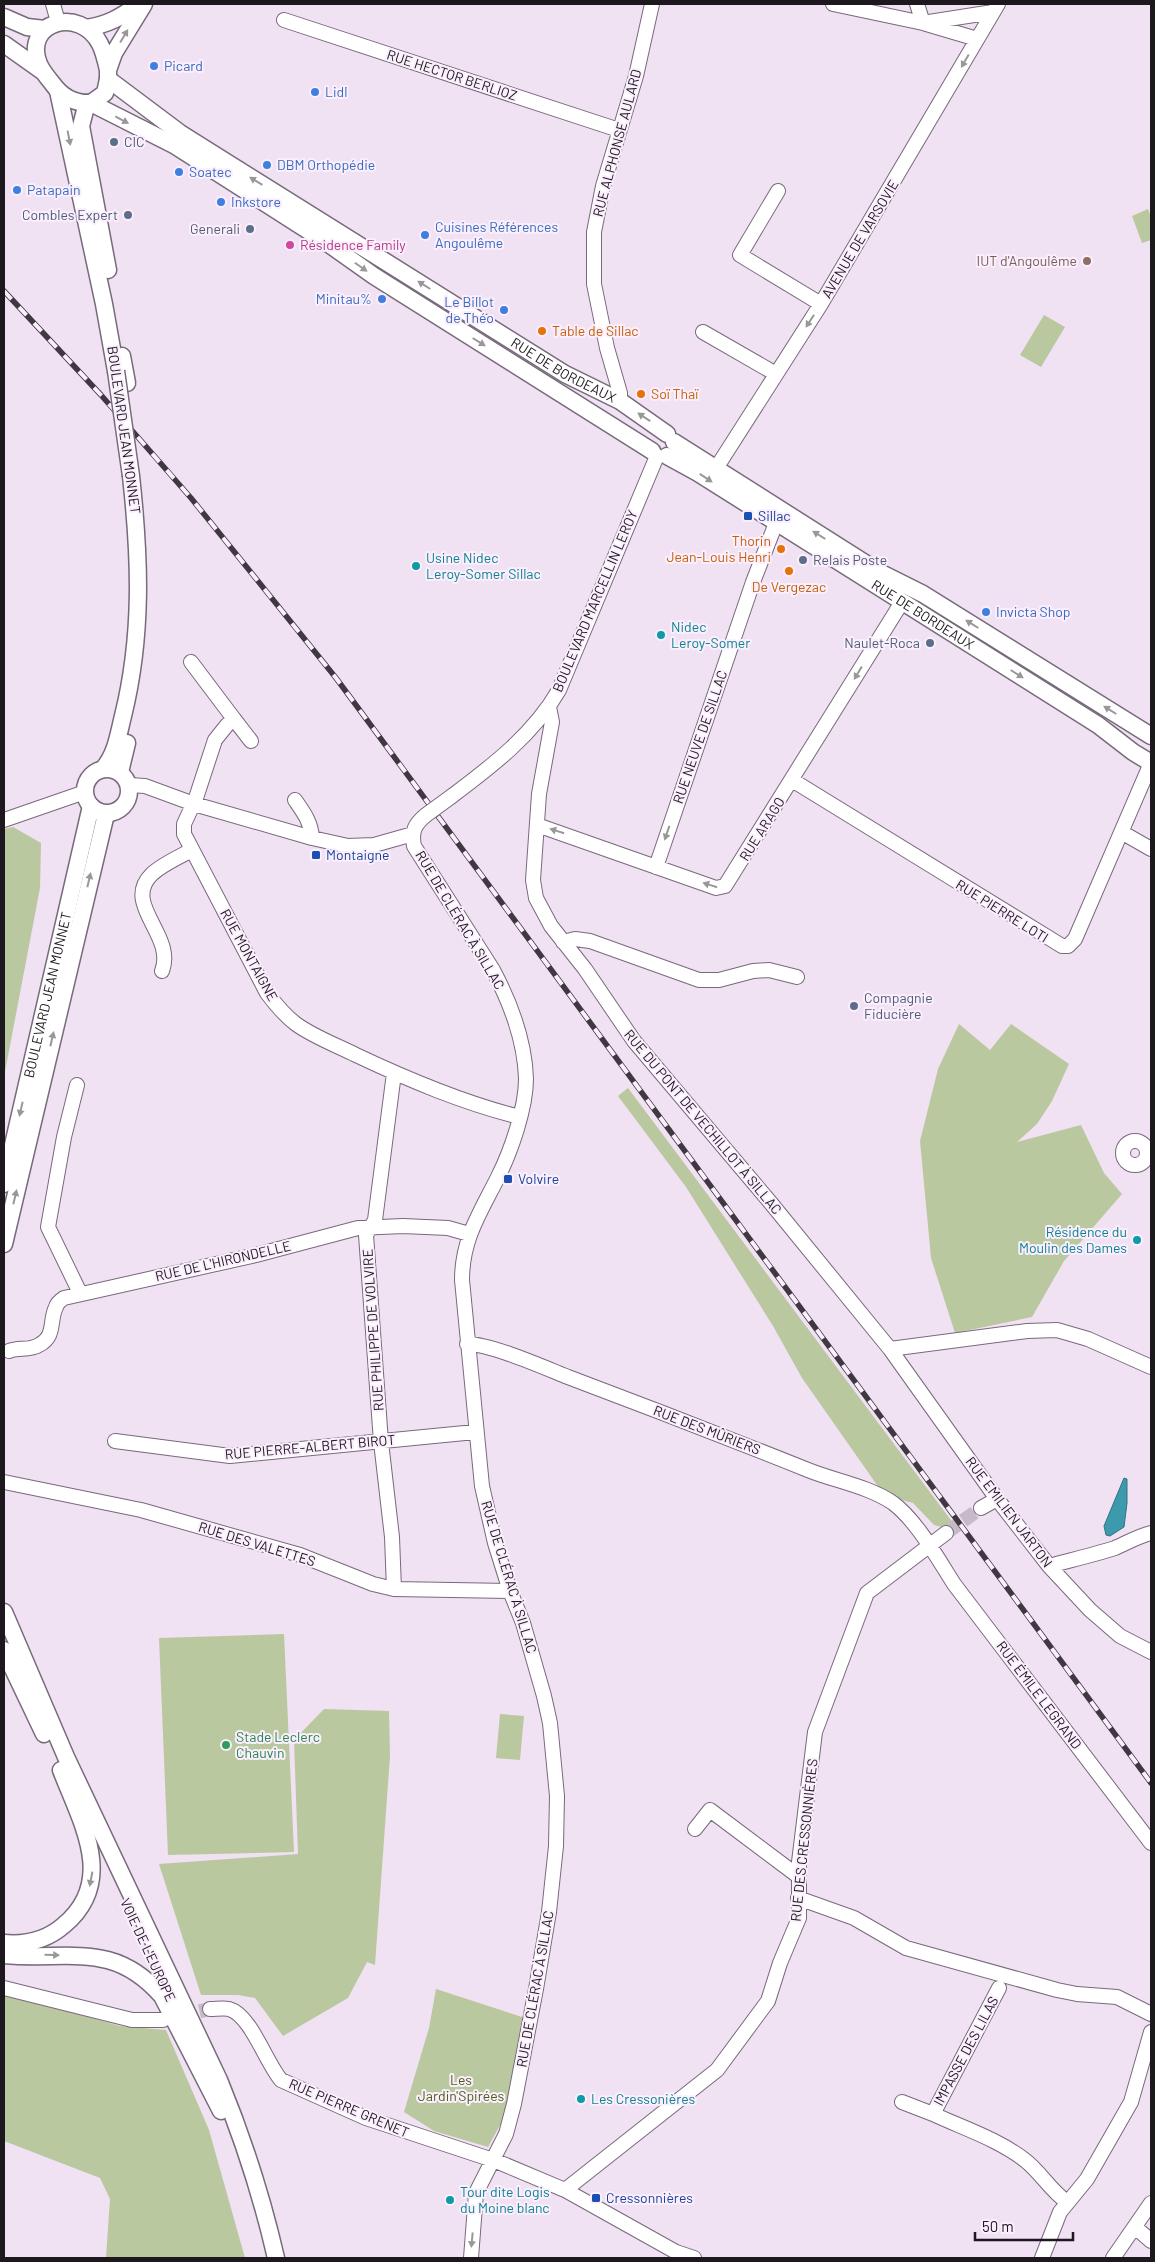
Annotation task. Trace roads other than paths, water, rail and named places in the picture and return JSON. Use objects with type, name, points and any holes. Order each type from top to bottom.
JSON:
[{"type":"main road","points":[[86,28],[106,24],[138,4]]},
{"type":"main road","points":[[106,814],[116,812],[125,805],[129,796],[124,779],[137,705],[148,615],[146,534],[81,126],[89,103],[105,93],[114,53],[144,4]]},
{"type":"main road","points":[[4,17],[27,27],[78,23],[86,28],[100,44],[108,74]]},
{"type":"main road","points":[[42,71],[36,49],[52,25]]},
{"type":"main road","points":[[4,44],[42,71],[58,91],[73,100],[89,103]]},
{"type":"main road","name":"RUE DE BORDEAUX","points":[[108,74],[180,133],[214,156],[565,374],[620,401],[663,448],[715,470],[879,572],[923,594],[1151,736]]},
{"type":"main road","name":"BOULEVARD JEAN MONNET","points":[[58,91],[106,313],[122,377]]},
{"type":"main road","name":"RUE DE BORDEAUX","points":[[89,103],[174,145],[326,242],[374,276],[663,448],[776,523],[1098,724],[1133,752],[1151,763]]},
{"type":"main road","name":"BOULEVARD JEAN MONNET","points":[[103,769],[112,758],[126,704],[134,660],[139,615],[136,478]]},
{"type":"main road","points":[[1151,743],[1146,753],[1151,763]]},
{"type":"main road","points":[[106,814],[88,799],[89,778],[103,769],[114,770],[124,779]]},
{"type":"main road","name":"BOULEVARD JEAN MONNET","points":[[4,1184],[88,799]]},
{"type":"main road","points":[[4,1244],[106,814]]},
{"type":"main road","points":[[4,1612],[63,1762],[92,1856],[93,1872],[88,1893],[76,1915],[56,1932],[26,1944],[4,1943]]},
{"type":"main road","name":"VOIE DE L'EUROPE","points":[[4,1632],[232,2130],[256,2205],[269,2258]]},
{"type":"main road","name":"VOIE DE L'EUROPE","points":[[4,1650],[63,1762]]},
{"type":"main road","points":[[63,1762],[219,2080],[236,2123],[263,2203],[276,2258]]},
{"type":"main road","points":[[4,1955],[84,1957],[112,1960],[130,1968],[150,1982],[162,1996],[232,2130]]},
{"type":"street","points":[[52,25],[53,4]]},
{"type":"street","name":"RUE ALPHONSE AULARD","points":[[620,401],[620,392],[598,303],[593,256],[599,203],[636,76],[652,4]]},
{"type":"street","points":[[833,4],[923,23],[978,39]]},
{"type":"street","points":[[917,4],[923,23]]},
{"type":"street","points":[[923,23],[996,8]]},
{"type":"street","name":"AVENUE DE VARSOVIE","points":[[715,470],[821,304],[996,8]]},
{"type":"street","name":"RUE HECTOR BERLIOZ","points":[[284,20],[619,130]]},
{"type":"street","points":[[778,191],[740,255],[821,304]]},
{"type":"street","points":[[703,332],[776,374]]},
{"type":"street","name":"BOULEVARD MARCELLIN LEROY","points":[[413,834],[416,824],[505,755],[549,707],[559,690],[663,448]]},
{"type":"street","name":"RUE NEUVE DE SILLAC","points":[[656,867],[753,582],[776,523]]},
{"type":"street","name":"RUE ARAGO","points":[[537,825],[716,888],[725,886],[902,602]]},
{"type":"street","points":[[191,662],[251,741]]},
{"type":"street","name":"RUE DU PONT DE VECHILLOT À SILLAC","points":[[549,707],[552,722],[537,825],[534,880],[536,898],[551,926],[585,969],[634,1041],[770,1202],[890,1349]]},
{"type":"street","name":"RUE MONTAIGNE","points":[[234,719],[223,728],[215,740],[184,829],[192,850],[267,993],[278,1008],[296,1024],[320,1038],[394,1073],[480,1108],[520,1118]]},
{"type":"street","name":"RUE PIERRE LOTI","points":[[792,780],[1062,946],[1068,946],[1075,939],[1123,833],[1151,763]]},
{"type":"street","points":[[124,779],[194,804],[312,838],[348,846],[364,847],[413,834]]},
{"type":"street","points":[[4,820],[88,799]]},
{"type":"street","points":[[295,800],[308,819],[312,838]]},
{"type":"street","points":[[1123,833],[1151,850]]},
{"type":"street","name":"RUE DE CLÉRAC À SILLAC","points":[[413,834],[414,846],[493,970],[504,991],[519,1040],[526,1078],[520,1118],[502,1169],[469,1234],[462,1263],[467,1344],[482,1486],[510,1591],[523,1623],[544,1696],[550,1723],[557,1796],[556,1838],[550,1912],[514,2104],[506,2134],[491,2160],[476,2193],[471,2258]]},
{"type":"street","points":[[162,971],[166,953],[143,903],[145,883],[158,869],[192,850]]},
{"type":"street","points":[[563,942],[575,939],[590,940],[699,980],[719,980],[761,971],[780,972],[797,976]]},
{"type":"street","name":"RUE PHILIPPE DE VOLVIRE","points":[[394,1073],[375,1220],[366,1235],[381,1442],[392,1537],[394,1589]]},
{"type":"street","points":[[77,1085],[64,1137],[48,1227],[80,1293]]},
{"type":"street","name":"RUE DE L'HIRONDELLE","points":[[9,1350],[15,1348],[30,1349],[47,1339],[52,1332],[56,1306],[64,1298],[80,1293],[371,1226],[448,1228],[469,1234]]},
{"type":"street","points":[[890,1349],[1027,1331],[1057,1330],[1088,1339],[1151,1367]]},
{"type":"street","name":"RUE DES MÛRIERS","points":[[467,1344],[490,1349],[554,1371],[811,1471],[876,1494],[900,1510],[929,1545]]},
{"type":"street","name":"RUE EMILIEN JARTON","points":[[890,1349],[997,1499],[1049,1566],[1090,1610],[1120,1636],[1151,1652]]},
{"type":"street","name":"RUE PIERRE-ALBERT BIROT","points":[[115,1441],[230,1456],[475,1432]]},
{"type":"street","name":"RUE DES VALETTES","points":[[4,1482],[142,1510],[300,1555],[373,1584],[394,1589],[510,1591]]},
{"type":"street","points":[[981,1508],[997,1499]]},
{"type":"street","name":"RUE DES CRESSONNIÈRES","points":[[565,2190],[717,2070],[768,2001],[780,1963],[799,1918],[798,1876],[815,1732],[866,1592],[946,1533]]},
{"type":"street","points":[[1049,1566],[1123,1545],[1141,1535],[1151,1533]]},
{"type":"street","name":"RUE ÉMILE LEGRAND","points":[[929,1545],[954,1584],[1151,1843]]},
{"type":"street","points":[[695,1829],[710,1810],[798,1876]]},
{"type":"street","points":[[798,1898],[854,1918],[906,1948],[1057,1990],[1077,1994],[1117,1997],[1151,2014]]},
{"type":"street","points":[[4,1988],[132,2020],[163,2020]]},
{"type":"street","name":"IMPASSE DES LILAS","points":[[933,2114],[999,1988]]},
{"type":"street","name":"RUE PIERRE GRENET","points":[[210,2009],[228,2009],[238,2013],[249,2027],[273,2071],[281,2080],[366,2118],[491,2160],[565,2190],[676,2252],[694,2258]]},
{"type":"street","points":[[1042,2258],[1060,2212],[1087,2179],[1131,2102],[1151,2032]]},
{"type":"street","name":"IMPASSE DES LILAS","points":[[902,2102],[984,2138],[1026,2161],[1067,2202]]},
{"type":"street","points":[[1113,2258],[1151,2203]]},
{"type":"street","points":[[1135,2227],[1151,2241]]},
{"type":"water","points":[[1124,1478],[1127,1479],[1127,1503],[1124,1527],[1110,1536],[1106,1535],[1104,1526]]},
{"type":"tunnel","points":[[946,1533],[981,1508]]},
{"type":"tunnel","points":[[179,2016],[210,2009]]},
{"type":"railway","points":[[4,291],[101,395],[191,498],[336,678],[1151,1783]]},
{"type":"place","name":"Picard","points":[[154,66]]},
{"type":"place","name":"Lidl","points":[[315,92]]},
{"type":"place","name":"CIC","points":[[114,142]]},
{"type":"place","name":"DBM Orthopédie","points":[[267,165]]},
{"type":"place","name":"Soatec","points":[[179,172]]},
{"type":"place","name":"Patapain","points":[[17,190]]},
{"type":"place","name":"Inkstore","points":[[221,202]]},
{"type":"place","name":"Combles Expert","points":[[128,215]]},
{"type":"place","name":"Generali","points":[[250,229]]},
{"type":"place","name":"Cuisines Références Angoulême","points":[[425,235]]},
{"type":"place","name":"Résidence Family","points":[[290,245]]},
{"type":"place","name":"IUT d'Angoulême","points":[[1087,261]]},
{"type":"place","name":"Minitau%","points":[[382,299]]},
{"type":"place","name":"Le Billot de Théo","points":[[504,310]]},
{"type":"place","name":"Table de Sillac","points":[[542,331]]},
{"type":"place","name":"Soï Thaï","points":[[641,394]]},
{"type":"place","name":"Sillac","points":[[748,516]]},
{"type":"place","name":"Thorin Jean-Louis Henri","points":[[781,549]]},
{"type":"place","name":"Relais Poste","points":[[803,560]]},
{"type":"place","name":"Usine Nidec Leroy-Somer Sillac","points":[[416,566]]},
{"type":"place","name":"De Vergezac","points":[[789,571]]},
{"type":"place","name":"Invicta Shop","points":[[986,612]]},
{"type":"place","name":"Nidec Leroy-Somer","points":[[661,635]]},
{"type":"place","name":"Naulet-Roca","points":[[930,643]]},
{"type":"place","name":"Montaigne","points":[[316,855]]},
{"type":"place","name":"Compagnie Fiducière","points":[[854,1006]]},
{"type":"place","name":"Volvire","points":[[508,1179]]},
{"type":"place","name":"Résidence du Moulin des Dames","points":[[1137,1240]]},
{"type":"place","name":"Stade Leclerc Chauvin","points":[[226,1745]]},
{"type":"place","name":"Les Cressonières","points":[[581,2099]]},
{"type":"place","name":"Cressonnières","points":[[596,2198]]},
{"type":"place","name":"Tour dite Logis du Moine blanc","points":[[450,2200]]},
{"type":"park label","name":"Les Jardin'Spirées","points":[[461,2088]]}]
